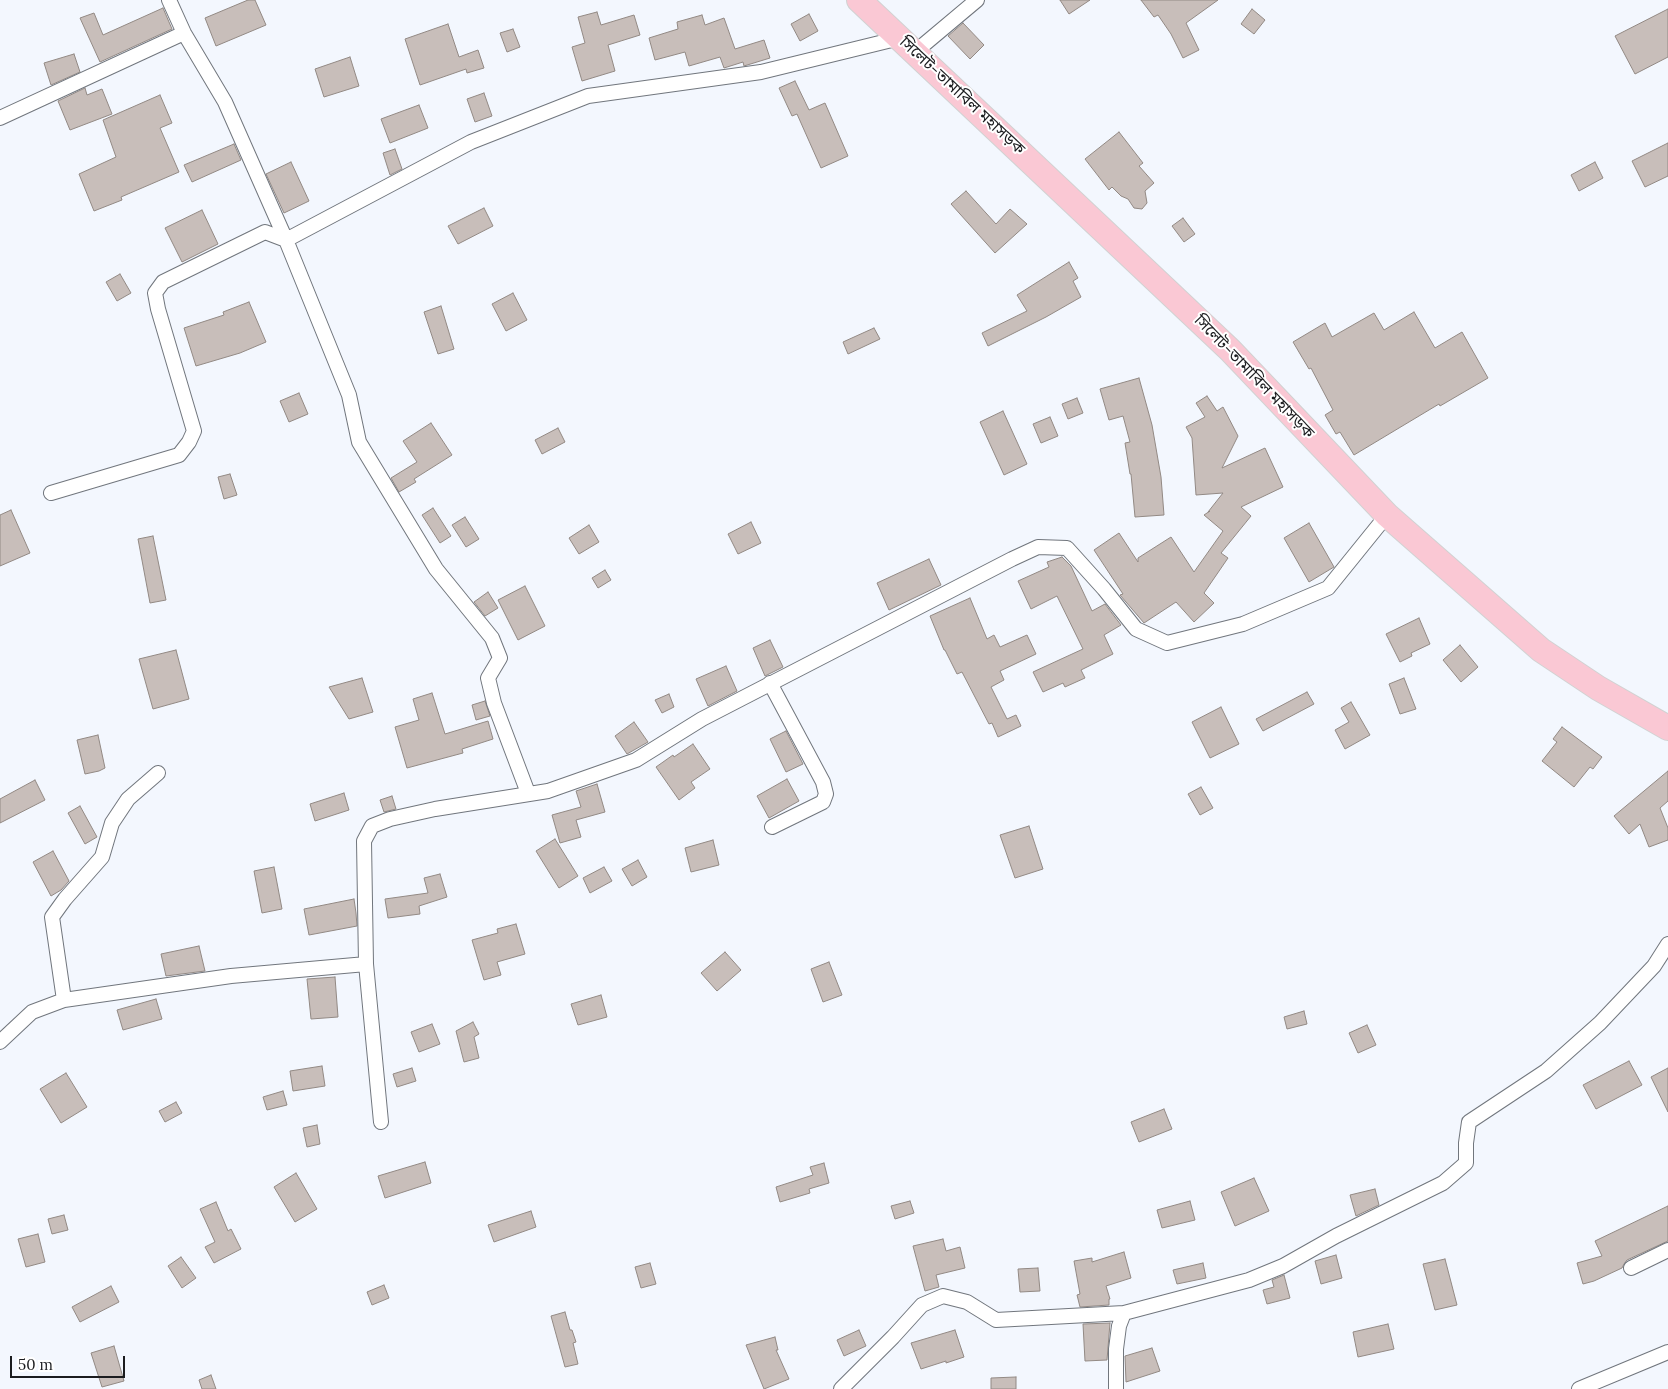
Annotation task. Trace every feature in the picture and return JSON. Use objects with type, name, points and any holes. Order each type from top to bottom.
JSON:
[{"type":"highway","name":"সিলেট-তামাবিল মহাসড়ক","points":[[859,0],[1230,350],[1387,515],[1540,650],[1598,688],[1668,728]]},
{"type":"street","points":[[169,0],[184,33],[225,102],[286,240],[349,395],[359,442],[436,569],[492,638],[500,658],[488,678],[494,703],[528,793]]},
{"type":"street","points":[[51,492],[179,455],[189,442],[194,431],[158,310],[155,293],[164,282],[265,232],[286,240],[470,142],[588,96],[760,72],[908,45],[977,0]]},
{"type":"street","points":[[0,118],[184,33]]},
{"type":"street","points":[[381,1122],[366,964],[364,842],[372,826],[435,809],[548,791],[636,760],[702,718],[1038,546],[1067,548],[1104,589],[1136,629],[1167,643],[1243,624],[1328,588],[1387,515]]},
{"type":"street","points":[[770,683],[823,782],[826,794],[823,802],[772,827]]},
{"type":"street","points":[[64,1000],[52,917],[65,899],[102,857],[112,823],[128,799],[158,772]]},
{"type":"street","points":[[841,1389],[922,1305],[943,1296],[967,1302],[996,1320],[1124,1313],[1258,1276],[1284,1266],[1336,1236],[1443,1183],[1466,1163],[1469,1122],[1546,1071],[1600,1023],[1654,966],[1668,944]]},
{"type":"street","points":[[0,1042],[32,1012],[64,1000],[231,976],[366,964]]},
{"type":"street","points":[[1631,1268],[1668,1250]]},
{"type":"street","points":[[1116,1389],[1116,1349],[1119,1326],[1124,1313]]},
{"type":"street","points":[[1579,1389],[1668,1352]]},
{"type":"building","points":[[248,0],[255,0],[266,25],[216,46],[205,18]]},
{"type":"building","points":[[1060,0],[1090,0],[1069,14]]},
{"type":"building","points":[[1141,0],[1218,0],[1186,23],[1199,50],[1183,58],[1171,34],[1158,15],[1154,17]]},
{"type":"building","points":[[163,8],[172,29],[100,62],[80,18],[94,13],[103,35]]},
{"type":"building","points":[[1252,9],[1265,20],[1254,34],[1241,24]]},
{"type":"building","points":[[1668,9],[1668,57],[1635,74],[1615,36]]},
{"type":"building","points":[[597,12],[601,25],[634,15],[640,35],[608,45],[615,71],[582,81],[572,47],[585,43],[578,17]]},
{"type":"building","points":[[809,14],[818,31],[800,41],[791,24]]},
{"type":"building","points":[[702,15],[705,25],[724,18],[735,49],[764,40],[770,58],[744,66],[743,62],[724,68],[720,57],[689,66],[685,52],[655,60],[649,38],[678,29],[677,22]]},
{"type":"building","points":[[963,23],[984,45],[970,59],[948,36]]},
{"type":"building","points":[[448,24],[459,57],[478,50],[484,68],[467,73],[466,69],[420,85],[405,39]]},
{"type":"building","points":[[513,29],[520,47],[507,52],[500,33]]},
{"type":"building","points":[[74,54],[80,72],[51,85],[44,63]]},
{"type":"building","points":[[350,57],[359,86],[324,97],[315,69]]},
{"type":"building","points":[[795,81],[809,110],[825,103],[848,156],[821,168],[797,114],[792,116],[779,88]]},
{"type":"building","points":[[85,88],[87,95],[102,89],[112,114],[70,130],[58,101]]},
{"type":"building","points":[[484,93],[492,116],[475,122],[467,99]]},
{"type":"building","points":[[160,95],[172,123],[160,128],[179,172],[121,197],[122,200],[94,211],[79,174],[116,157],[103,120]]},
{"type":"building","points":[[419,105],[428,128],[390,143],[381,119]]},
{"type":"building","points":[[1119,132],[1143,163],[1139,166],[1154,183],[1145,191],[1147,203],[1142,209],[1134,208],[1128,199],[1121,196],[1112,187],[1109,190],[1085,159]]},
{"type":"building","points":[[1668,143],[1668,176],[1645,187],[1632,161]]},
{"type":"building","points":[[234,144],[241,160],[192,182],[184,165]]},
{"type":"building","points":[[395,149],[402,169],[390,175],[383,153]]},
{"type":"building","points":[[291,162],[309,201],[284,213],[266,174]]},
{"type":"building","points":[[1595,162],[1603,178],[1579,191],[1571,175]]},
{"type":"building","points":[[966,191],[996,224],[1010,209],[1027,224],[995,253],[951,204]]},
{"type":"building","points":[[484,208],[493,226],[458,244],[448,226]]},
{"type":"building","points":[[202,210],[218,244],[182,262],[165,228]]},
{"type":"building","points":[[1183,218],[1195,234],[1184,242],[1172,226]]},
{"type":"building","points":[[1069,262],[1078,278],[1073,281],[1081,297],[988,346],[982,333],[1027,311],[1017,295]]},
{"type":"building","points":[[120,274],[131,293],[117,301],[106,282]]},
{"type":"building","points":[[513,293],[527,320],[506,331],[492,304]]},
{"type":"building","points":[[249,302],[266,342],[240,353],[196,366],[184,328],[224,315],[223,312]]},
{"type":"building","points":[[441,306],[454,349],[438,354],[424,312]]},
{"type":"building","points":[[1414,312],[1435,348],[1462,332],[1488,378],[1440,406],[1439,404],[1354,455],[1340,432],[1336,434],[1325,415],[1333,410],[1311,368],[1309,369],[1293,342],[1325,323],[1332,337],[1374,313],[1384,330]]},
{"type":"building","points":[[874,328],[880,339],[848,354],[843,342]]},
{"type":"building","points":[[1139,378],[1152,425],[1161,477],[1164,515],[1135,517],[1131,474],[1125,443],[1130,442],[1123,416],[1109,420],[1100,389]]},
{"type":"building","points":[[299,393],[308,414],[289,422],[280,401]]},
{"type":"building","points":[[1207,396],[1217,411],[1223,407],[1238,436],[1222,468],[1265,448],[1283,487],[1241,507],[1251,516],[1221,553],[1228,558],[1204,593],[1214,603],[1194,622],[1176,602],[1144,623],[1120,595],[1123,594],[1094,550],[1119,533],[1138,562],[1138,558],[1171,537],[1194,572],[1223,531],[1204,515],[1210,511],[1208,512],[1223,493],[1196,495],[1192,438],[1186,427],[1205,417],[1196,403]]},
{"type":"building","points":[[1077,398],[1083,413],[1068,419],[1062,404]]},
{"type":"building","points":[[1003,411],[1027,464],[1004,475],[980,422]]},
{"type":"building","points":[[1050,417],[1058,436],[1041,443],[1033,424]]},
{"type":"building","points":[[431,423],[452,455],[414,479],[416,482],[399,492],[391,478],[417,462],[403,441]]},
{"type":"building","points":[[558,428],[565,442],[542,454],[535,440]]},
{"type":"building","points":[[230,474],[237,495],[224,499],[218,477]]},
{"type":"building","points":[[433,508],[451,536],[440,543],[422,515]]},
{"type":"building","points":[[11,510],[30,553],[0,566],[0,515]]},
{"type":"building","points":[[465,517],[479,539],[466,547],[452,525]]},
{"type":"building","points":[[751,522],[761,543],[738,554],[728,534]]},
{"type":"building","points":[[1309,523],[1334,567],[1309,582],[1284,538]]},
{"type":"building","points":[[589,525],[599,542],[579,554],[569,538]]},
{"type":"building","points":[[153,536],[166,600],[150,603],[138,539]]},
{"type":"building","points":[[1062,557],[1071,566],[1092,611],[1105,604],[1121,625],[1104,635],[1113,654],[1081,670],[1085,678],[1065,687],[1063,683],[1043,692],[1033,672],[1083,649],[1057,596],[1031,609],[1018,581],[1049,567],[1047,562]]},
{"type":"building","points":[[929,559],[941,585],[889,610],[877,583]]},
{"type":"building","points":[[605,570],[611,580],[598,588],[592,578]]},
{"type":"building","points":[[525,586],[545,626],[518,640],[498,600]]},
{"type":"building","points":[[488,592],[498,608],[485,616],[474,602]]},
{"type":"building","points":[[970,598],[987,639],[994,635],[1000,647],[1027,635],[1036,654],[1000,671],[1004,680],[991,687],[1007,719],[1016,715],[1021,726],[998,737],[992,723],[989,724],[962,672],[957,674],[944,650],[930,616]]},
{"type":"building","points":[[1419,618],[1430,644],[1411,653],[1412,656],[1400,662],[1386,634]]},
{"type":"building","points":[[770,640],[783,667],[765,676],[753,648]]},
{"type":"building","points":[[1460,645],[1478,667],[1461,682],[1443,660]]},
{"type":"building","points":[[176,650],[189,699],[153,709],[139,659]]},
{"type":"building","points":[[726,666],[737,691],[708,706],[696,679]]},
{"type":"building","points":[[362,678],[373,712],[349,719],[329,687]]},
{"type":"building","points":[[1404,678],[1416,709],[1400,714],[1389,684]]},
{"type":"building","points":[[1307,692],[1314,704],[1263,731],[1256,719]]},
{"type":"building","points":[[432,693],[445,734],[488,721],[493,739],[462,749],[463,753],[407,768],[395,727],[419,720],[413,699]]},
{"type":"building","points":[[669,694],[674,707],[662,713],[655,700]]},
{"type":"building","points":[[485,701],[490,716],[476,720],[472,705]]},
{"type":"building","points":[[1351,702],[1370,735],[1345,749],[1335,730],[1349,722],[1341,708]]},
{"type":"building","points":[[1221,707],[1239,744],[1210,758],[1192,722]]},
{"type":"building","points":[[634,722],[648,742],[627,754],[615,736]]},
{"type":"building","points":[[1562,727],[1602,757],[1593,769],[1590,767],[1574,787],[1542,761],[1557,742],[1553,739]]},
{"type":"building","points":[[786,731],[803,764],[786,772],[770,739]]},
{"type":"building","points":[[98,735],[105,768],[85,774],[77,740]]},
{"type":"building","points":[[693,744],[710,769],[691,782],[695,788],[679,800],[656,767]]},
{"type":"building","points":[[1668,771],[1668,801],[1660,808],[1668,828],[1668,840],[1649,847],[1640,824],[1629,834],[1614,816]]},
{"type":"building","points":[[787,779],[799,801],[769,818],[757,796]]},
{"type":"building","points":[[35,780],[45,800],[0,823],[0,799]]},
{"type":"building","points":[[597,784],[605,812],[576,820],[581,837],[560,843],[552,815],[581,807],[576,791]]},
{"type":"building","points":[[1201,787],[1213,808],[1200,815],[1188,794]]},
{"type":"building","points":[[344,793],[349,810],[315,821],[310,804]]},
{"type":"building","points":[[392,796],[396,809],[384,812],[380,800]]},
{"type":"building","points":[[80,806],[97,837],[85,844],[68,813]]},
{"type":"building","points":[[1029,826],[1043,869],[1015,878],[1000,835]]},
{"type":"building","points":[[555,839],[578,876],[559,888],[536,851]]},
{"type":"building","points":[[713,840],[719,865],[691,872],[685,848]]},
{"type":"building","points":[[53,851],[69,881],[61,890],[51,896],[33,862]]},
{"type":"building","points":[[638,860],[647,877],[632,886],[622,869]]},
{"type":"building","points":[[274,867],[282,909],[262,913],[254,871]]},
{"type":"building","points":[[604,867],[612,881],[590,893],[583,878]]},
{"type":"building","points":[[440,874],[447,897],[419,906],[420,914],[388,918],[385,899],[428,893],[424,878]]},
{"type":"building","points":[[354,899],[357,926],[309,935],[304,909]]},
{"type":"building","points":[[516,924],[525,954],[497,962],[501,975],[484,980],[472,940],[498,933],[497,929]]},
{"type":"building","points":[[199,946],[205,971],[166,976],[161,954]]},
{"type":"building","points":[[725,952],[741,970],[717,991],[701,973]]},
{"type":"building","points":[[829,962],[842,995],[823,1002],[811,969]]},
{"type":"building","points":[[335,977],[338,1017],[311,1019],[307,979]]},
{"type":"building","points":[[601,995],[607,1017],[578,1025],[571,1004]]},
{"type":"building","points":[[156,999],[162,1019],[123,1030],[117,1010]]},
{"type":"building","points":[[1304,1011],[1307,1024],[1287,1029],[1284,1017]]},
{"type":"building","points":[[473,1022],[479,1034],[474,1037],[479,1058],[464,1062],[456,1031]]},
{"type":"building","points":[[432,1024],[440,1044],[419,1052],[411,1032]]},
{"type":"building","points":[[1367,1025],[1376,1045],[1358,1053],[1349,1033]]},
{"type":"building","points":[[1629,1061],[1642,1085],[1596,1109],[1583,1085]]},
{"type":"building","points":[[322,1066],[325,1086],[293,1091],[290,1071]]},
{"type":"building","points":[[412,1068],[416,1081],[397,1087],[393,1074]]},
{"type":"building","points":[[1668,1068],[1668,1112],[1651,1077]]},
{"type":"building","points":[[66,1073],[87,1107],[61,1123],[40,1089]]},
{"type":"building","points":[[283,1091],[287,1105],[267,1110],[263,1097]]},
{"type":"building","points":[[176,1102],[182,1113],[165,1122],[159,1111]]},
{"type":"building","points":[[1164,1109],[1172,1129],[1139,1142],[1131,1122]]},
{"type":"building","points":[[317,1125],[320,1144],[307,1147],[303,1128]]},
{"type":"building","points":[[425,1162],[431,1183],[385,1198],[378,1176]]},
{"type":"building","points":[[824,1163],[829,1183],[809,1189],[810,1193],[780,1202],[776,1187],[813,1175],[810,1167]]},
{"type":"building","points":[[296,1173],[317,1209],[295,1222],[274,1187]]},
{"type":"building","points":[[1254,1178],[1269,1211],[1235,1226],[1221,1192]]},
{"type":"building","points":[[1375,1189],[1379,1205],[1356,1216],[1350,1195]]},
{"type":"building","points":[[910,1201],[914,1213],[895,1219],[891,1206]]},
{"type":"building","points":[[1190,1201],[1195,1220],[1162,1228],[1157,1210]]},
{"type":"building","points":[[216,1202],[228,1231],[231,1229],[241,1249],[214,1263],[205,1247],[215,1242],[200,1209]]},
{"type":"building","points":[[1668,1206],[1668,1241],[1627,1260],[1622,1268],[1583,1284],[1577,1263],[1602,1256],[1595,1241]]},
{"type":"building","points":[[531,1211],[536,1227],[494,1242],[488,1225]]},
{"type":"building","points":[[64,1215],[68,1230],[52,1234],[48,1219]]},
{"type":"building","points":[[38,1234],[45,1262],[26,1267],[18,1239]]},
{"type":"building","points":[[943,1239],[946,1251],[960,1247],[965,1268],[936,1275],[939,1287],[925,1291],[913,1246]]},
{"type":"building","points":[[1124,1252],[1131,1278],[1106,1286],[1110,1299],[1109,1305],[1080,1307],[1077,1295],[1080,1294],[1074,1261],[1092,1258],[1092,1262]]},
{"type":"building","points":[[1336,1255],[1342,1278],[1321,1284],[1315,1261]]},
{"type":"building","points":[[181,1257],[196,1278],[182,1288],[168,1266]]},
{"type":"building","points":[[1445,1259],[1457,1305],[1435,1310],[1423,1264]]},
{"type":"building","points":[[650,1263],[656,1284],[641,1288],[635,1267]]},
{"type":"building","points":[[1203,1263],[1206,1278],[1177,1284],[1173,1270]]},
{"type":"building","points":[[1038,1268],[1040,1291],[1020,1292],[1018,1269]]},
{"type":"building","points":[[1284,1275],[1290,1298],[1267,1304],[1263,1290],[1274,1287],[1272,1280]]},
{"type":"building","points":[[384,1285],[389,1298],[372,1305],[367,1292]]},
{"type":"building","points":[[111,1286],[119,1302],[80,1322],[72,1307]]},
{"type":"building","points":[[565,1312],[570,1330],[572,1330],[576,1342],[573,1343],[578,1364],[565,1367],[551,1316]]},
{"type":"building","points":[[1110,1323],[1107,1360],[1085,1361],[1083,1324]]},
{"type":"building","points":[[1388,1324],[1394,1349],[1358,1357],[1353,1332]]},
{"type":"building","points":[[859,1330],[866,1346],[844,1356],[837,1340]]},
{"type":"building","points":[[955,1330],[964,1357],[921,1369],[911,1343]]},
{"type":"building","points":[[775,1337],[778,1350],[776,1350],[789,1379],[764,1389],[746,1345]]},
{"type":"building","points":[[114,1346],[124,1381],[102,1387],[91,1353]]},
{"type":"building","points":[[1152,1348],[1160,1371],[1126,1382],[1125,1356]]},
{"type":"building","points":[[211,1375],[216,1389],[202,1389],[199,1380]]},
{"type":"building","points":[[1016,1377],[1016,1389],[991,1389],[991,1378]]}]
